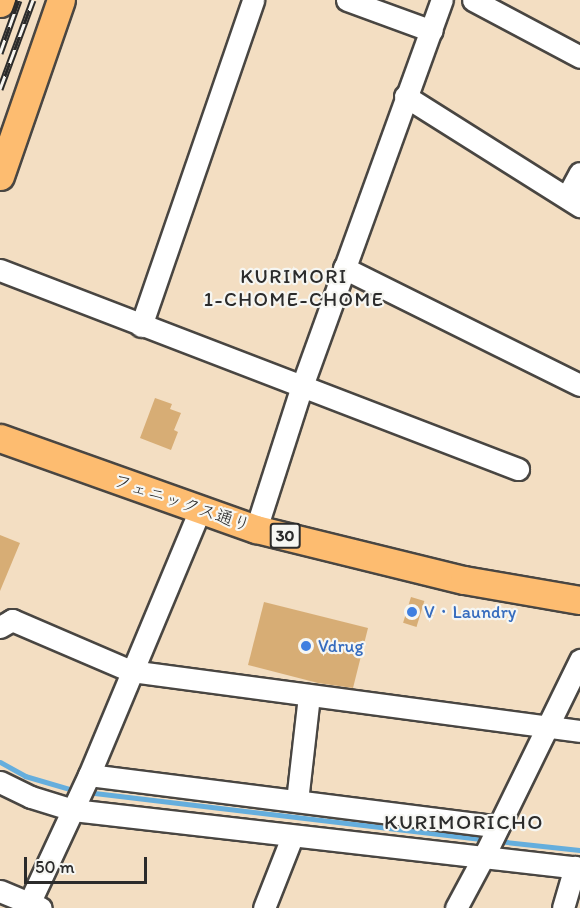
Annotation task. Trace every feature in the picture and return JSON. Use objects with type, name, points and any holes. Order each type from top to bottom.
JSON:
[{"type":"main road","points":[[0,176],[61,0]]},
{"type":"main road","name":"フェニックス通り","points":[[0,438],[256,529],[465,580],[580,600]]},
{"type":"street","points":[[141,326],[253,0]]},
{"type":"street","points":[[347,0],[432,31]]},
{"type":"street","points":[[256,529],[302,386],[405,96],[432,31],[442,0]]},
{"type":"street","points":[[472,0],[580,57]]},
{"type":"street","points":[[405,96],[573,202],[580,173]]},
{"type":"street","points":[[344,268],[580,385]]},
{"type":"street","points":[[0,270],[518,469]]},
{"type":"street","points":[[0,891],[32,906],[200,509]]},
{"type":"street","points":[[0,627],[12,620],[131,671],[580,732]]},
{"type":"street","points":[[456,908],[580,660]]},
{"type":"street","points":[[297,801],[309,696]]},
{"type":"street","points":[[89,775],[498,827]]},
{"type":"street","points":[[0,782],[31,797],[73,810],[292,837],[484,855],[578,868],[563,908]]},
{"type":"street","points":[[264,908],[292,837]]},
{"type":"building","points":[[155,398],[172,404],[170,409],[181,413],[174,430],[178,432],[171,450],[140,438]]},
{"type":"building","points":[[0,535],[20,543],[0,591]]},
{"type":"building","points":[[411,597],[424,601],[416,627],[403,623]]},
{"type":"building","points":[[264,602],[368,628],[353,688],[318,683],[248,665]]},
{"type":"waterway","points":[[0,762],[25,776],[76,791]]},
{"type":"waterway","points":[[86,792],[487,840]]},
{"type":"waterway","points":[[497,841],[580,850]]},
{"type":"railway","points":[[0,53],[19,0]]},
{"type":"railway","points":[[0,89],[33,0]]},
{"type":"place","name":"V・Laundry","points":[[412,612]]},
{"type":"place","name":"Vdrug","points":[[306,646]]},
{"type":"district","name":"KURIMORI 1-CHOME-CHOME","points":[[294,288]]},
{"type":"district","name":"KURIMORICHO","points":[[464,822]]}]
